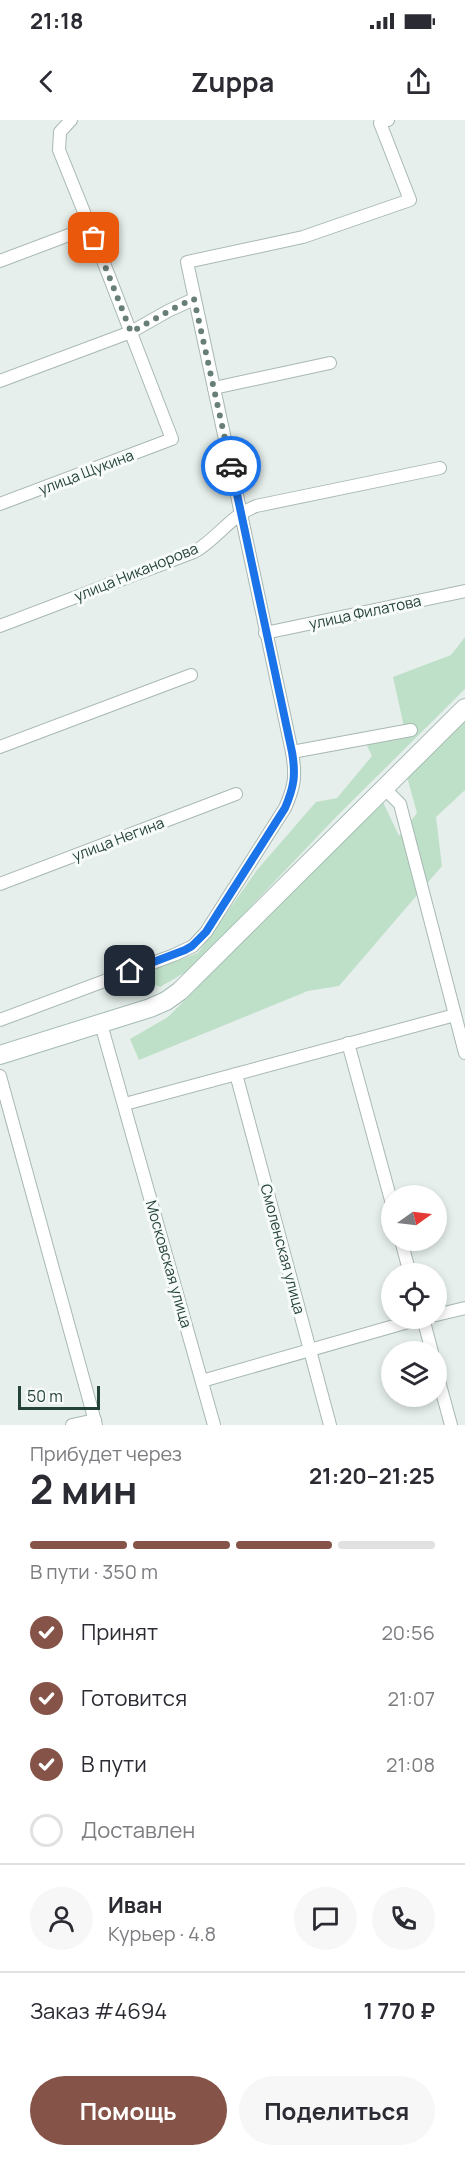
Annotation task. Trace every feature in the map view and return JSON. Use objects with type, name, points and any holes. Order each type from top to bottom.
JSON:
[{"type":"street","points":[[71,120],[60,132],[58,150],[131,332]]},
{"type":"street","points":[[0,1020],[174,955],[192,946],[206,932],[285,808],[293,790],[292,752],[187,262],[303,237],[410,200],[381,123],[388,120]]},
{"type":"street","points":[[0,261],[90,227]]},
{"type":"street","points":[[0,381],[131,332],[194,299]]},
{"type":"street","name":"улица Щукина","points":[[0,504],[172,439],[131,332]]},
{"type":"street","points":[[214,388],[330,363]]},
{"type":"street","name":"улица Никанорова","points":[[0,626],[194,552],[241,512],[256,506],[440,468]]},
{"type":"street","name":"улица Филатова","points":[[265,633],[465,591]]},
{"type":"street","points":[[0,747],[191,675]]},
{"type":"street","points":[[0,1055],[150,1008],[180,991],[465,708]]},
{"type":"street","points":[[292,752],[411,730]]},
{"type":"street","points":[[384,788],[400,804],[465,1053]]},
{"type":"street","name":"улица Негина","points":[[0,884],[236,794]]},
{"type":"street","points":[[125,1104],[455,1015]]},
{"type":"street","name":"Московская улица","points":[[101,1024],[214,1425]]},
{"type":"street","points":[[348,1044],[387,1185]]},
{"type":"street","name":"Смоленская улица","points":[[236,1074],[330,1425]]},
{"type":"street","points":[[0,1076],[95,1422],[72,1425]]},
{"type":"street","points":[[447,1312],[465,1308]]},
{"type":"street","points":[[202,1381],[382,1329]]},
{"type":"street","points":[[446,1407],[451,1425]]},
{"type":"green space","points":[[465,637],[465,689],[338,815],[191,969],[160,987],[147,981],[122,991],[116,983],[198,953],[257,870],[316,802],[337,798],[372,756],[367,746],[404,727],[393,677],[451,655]]},
{"type":"green space","points":[[465,719],[465,790],[436,817],[442,866],[339,986],[308,991],[139,1060],[130,1039],[168,1017],[383,802],[399,836],[417,813],[407,777]]},
{"type":"way so far","points":[[94,238],[131,332],[194,299],[231,466]]},
{"type":"route","points":[[130,971],[185,950],[206,932],[285,808],[293,790],[292,752],[231,466]]}]
